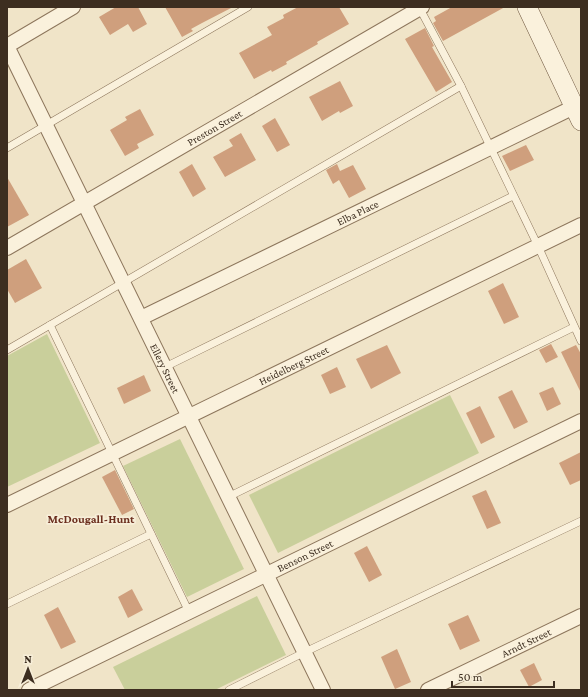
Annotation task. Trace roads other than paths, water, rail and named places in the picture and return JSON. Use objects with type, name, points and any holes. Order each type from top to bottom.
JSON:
[{"type":"main road","points":[[527,7],[578,114]]},
{"type":"street","points":[[7,46],[73,7]]},
{"type":"street","name":"Preston Street","points":[[7,248],[420,7]]},
{"type":"street","name":"Ellery Street","points":[[7,46],[323,690]]},
{"type":"street","name":"Elba Place","points":[[141,318],[490,148],[578,114]]},
{"type":"street","name":"Heidelberg Street","points":[[7,505],[581,225]]},
{"type":"street","name":"Benson Street","points":[[29,690],[581,421]]},
{"type":"street","name":"Arndt Street","points":[[428,690],[581,616]]},
{"type":"lane","points":[[7,148],[248,7]]},
{"type":"lane","points":[[420,7],[461,86],[538,246],[581,341]]},
{"type":"lane","points":[[7,350],[461,86]]},
{"type":"lane","points":[[164,367],[513,196]]},
{"type":"lane","points":[[50,325],[189,612]]},
{"type":"lane","points":[[228,497],[574,327]]},
{"type":"lane","points":[[229,690],[305,652],[581,521]]},
{"type":"lane","points":[[7,604],[151,534]]},
{"type":"district","name":"McDougall-Hunt","points":[[91,519]]}]
